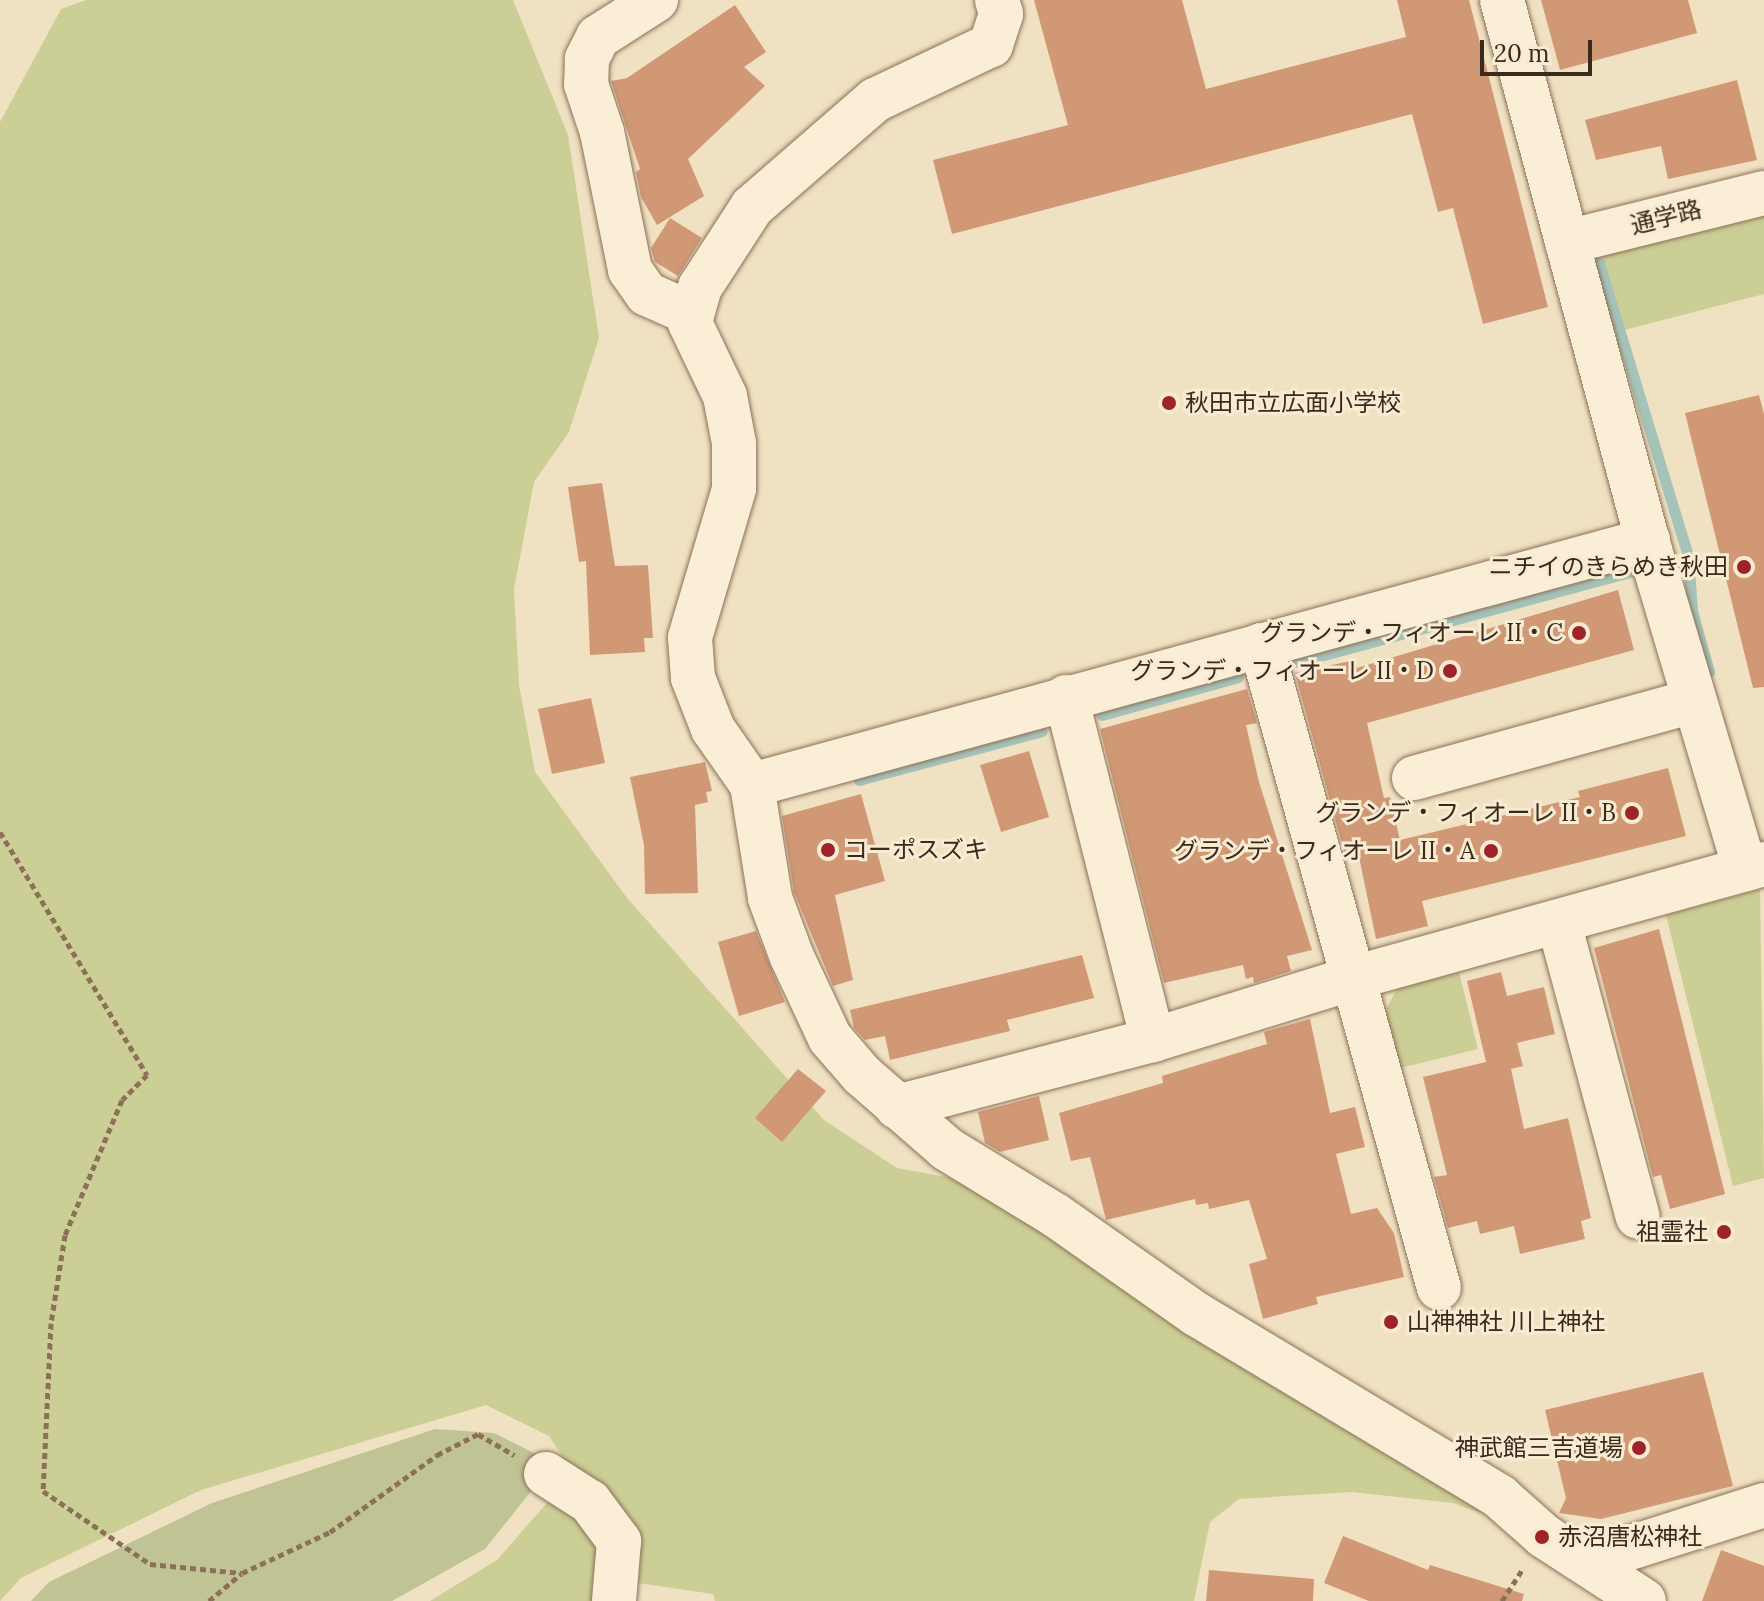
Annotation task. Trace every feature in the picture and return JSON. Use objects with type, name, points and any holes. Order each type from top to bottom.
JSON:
[{"type":"street","points":[[656,0],[598,37],[587,59],[586,84],[602,132],[630,270],[647,294],[692,314]]},
{"type":"street","points":[[997,0],[1001,14],[991,45],[875,100],[823,139],[752,207],[700,287],[690,323],[725,396],[734,443],[734,489],[690,638],[693,678],[713,729],[752,785],[770,898],[792,957],[830,1038],[897,1107],[947,1149],[1055,1215],[1196,1314],[1500,1497],[1544,1536],[1589,1561],[1644,1601]]},
{"type":"street","points":[[897,1107],[1153,1040],[1353,978],[1754,867],[1693,701],[1502,0]]},
{"type":"street","name":"通学路","points":[[1567,242],[1764,193]]},
{"type":"street","points":[[752,785],[1261,645],[1652,556]]},
{"type":"street","points":[[1261,645],[1439,1288]]},
{"type":"street","points":[[1066,697],[1153,1040]]},
{"type":"street","points":[[1414,778],[1693,701]]},
{"type":"street","points":[[1559,923],[1638,1217]]},
{"type":"street","points":[[546,1474],[590,1502],[619,1541],[614,1601]]},
{"type":"street","points":[[1589,1561],[1764,1505]]},
{"type":"path","points":[[0,832],[147,1075],[122,1100],[65,1235],[51,1323],[43,1491],[150,1564],[242,1573]]},
{"type":"path","points":[[209,1601],[242,1573],[330,1532],[437,1455],[478,1434],[546,1474]]},
{"type":"path","points":[[1502,1601],[1516,1580]]},
{"type":"green space","points":[[86,0],[513,0],[568,135],[599,338],[569,432],[534,482],[514,589],[519,685],[535,772],[627,898],[824,1120],[897,1168],[952,1178],[1099,1261],[1503,1521],[1453,1503],[1352,1492],[1239,1499],[1210,1522],[1194,1601],[715,1601],[713,1594],[631,1582],[604,1601],[430,1601],[497,1560],[573,1473],[549,1436],[486,1405],[201,1490],[21,1578],[0,1601],[0,122],[61,9]]},
{"type":"green space","points":[[1764,189],[1764,294],[1593,338],[1565,234]]},
{"type":"green space","points":[[1760,889],[1764,1178],[1733,1186],[1666,915]]},
{"type":"green space","points":[[1459,972],[1478,1049],[1397,1069],[1383,1015],[1398,987]]},
{"type":"green space","points":[[435,1429],[494,1433],[540,1456],[532,1490],[485,1549],[392,1601],[31,1601],[49,1582],[212,1503]]},
{"type":"building","points":[[1034,0],[1182,0],[1206,89],[1406,37],[1397,0],[1469,0],[1548,307],[1483,324],[1453,208],[1438,212],[1412,114],[952,234],[933,160],[1068,125]]},
{"type":"building","points":[[1541,0],[1688,0],[1697,33],[1560,70]]},
{"type":"building","points":[[735,5],[766,52],[744,67],[765,86],[688,159],[704,196],[657,225],[641,197],[636,172],[640,169],[611,81],[627,78]]},
{"type":"building","points":[[1737,80],[1757,160],[1668,179],[1661,146],[1596,160],[1585,120]]},
{"type":"building","points":[[670,218],[702,238],[678,276],[655,262],[651,248]]},
{"type":"building","name":"ニチイのきらめき秋田","points":[[1759,395],[1764,414],[1764,687],[1753,688],[1685,413]]},
{"type":"building","points":[[602,483],[615,566],[648,565],[653,638],[644,638],[645,652],[590,655],[586,561],[579,562],[568,487]]},
{"type":"building","points":[[1618,590],[1634,650],[1367,723],[1384,798],[1390,797],[1400,840],[1580,797],[1578,791],[1668,768],[1686,836],[1422,901],[1428,926],[1376,939],[1358,852],[1345,855],[1295,673],[1355,660],[1357,668]]},
{"type":"building","points":[[1247,689],[1257,723],[1246,725],[1259,782],[1312,950],[1287,956],[1291,971],[1254,983],[1253,977],[1246,979],[1243,965],[1164,983],[1100,729]]},
{"type":"building","points":[[591,698],[605,763],[552,774],[538,709]]},
{"type":"building","points":[[1029,751],[1049,817],[1001,832],[980,765]]},
{"type":"building","points":[[705,762],[712,791],[706,792],[708,802],[695,805],[698,893],[645,894],[644,845],[630,777]]},
{"type":"building","name":"コーポスズキ","points":[[861,794],[885,881],[835,895],[853,980],[833,986],[794,892],[782,816]]},
{"type":"building","points":[[1659,929],[1725,1194],[1670,1209],[1661,1175],[1653,1177],[1594,948]]},
{"type":"building","points":[[756,931],[785,1002],[739,1016],[718,942]]},
{"type":"building","points":[[1082,955],[1094,998],[1007,1020],[1010,1031],[890,1060],[885,1036],[865,1040],[854,1028],[850,1010]]},
{"type":"building","points":[[1501,972],[1507,996],[1544,987],[1555,1034],[1517,1043],[1523,1066],[1511,1069],[1524,1129],[1568,1118],[1591,1218],[1581,1221],[1585,1239],[1520,1254],[1514,1226],[1480,1234],[1477,1221],[1448,1228],[1434,1177],[1447,1175],[1423,1077],[1486,1062],[1467,981]]},
{"type":"building","points":[[1310,1019],[1330,1113],[1355,1107],[1365,1147],[1336,1154],[1351,1214],[1377,1208],[1394,1233],[1404,1277],[1316,1297],[1318,1304],[1263,1319],[1249,1264],[1267,1259],[1249,1200],[1209,1209],[1208,1203],[1196,1205],[1195,1199],[1106,1220],[1090,1157],[1071,1161],[1059,1113],[1163,1083],[1162,1076],[1267,1044],[1264,1032]]},
{"type":"building","points":[[798,1069],[826,1091],[782,1142],[755,1118]]},
{"type":"building","points":[[1039,1096],[1049,1140],[1000,1152],[985,1143],[978,1112]]},
{"type":"building","name":"神武館三吉道場","points":[[1703,1372],[1733,1486],[1601,1519],[1559,1513],[1566,1498],[1545,1410]]},
{"type":"building","points":[[1343,1536],[1428,1570],[1430,1565],[1524,1594],[1522,1601],[1369,1601],[1324,1583]]},
{"type":"building","points":[[1721,1550],[1764,1566],[1764,1601],[1702,1601]]},
{"type":"building","points":[[1209,1570],[1314,1579],[1313,1601],[1206,1601]]},
{"type":"waterway","points":[[1599,263],[1688,556],[1692,611],[1709,672]]},
{"type":"waterway","points":[[1298,662],[1645,568]]},
{"type":"waterway","points":[[1102,715],[1238,677]]},
{"type":"waterway","points":[[859,780],[1042,731]]},
{"type":"place","name":"秋田市立広面小学校","points":[[1169,403]]},
{"type":"place","name":"ニチイのきらめき秋田","points":[[1744,567]]},
{"type":"place","name":"グランデ・フィオーレ II・C","points":[[1579,633]]},
{"type":"place","name":"グランデ・フィオーレ II・D","points":[[1450,671]]},
{"type":"place","name":"グランデ・フィオーレ II・B","points":[[1632,813]]},
{"type":"place","name":"コーポスズキ","points":[[828,850]]},
{"type":"place","name":"グランデ・フィオーレ II・A","points":[[1491,851]]},
{"type":"place","name":"祖霊社","points":[[1724,1232]]},
{"type":"place","name":"山神神社 川上神社","points":[[1391,1322]]},
{"type":"place","name":"神武館三吉道場","points":[[1639,1448]]},
{"type":"place","name":"赤沼唐松神社","points":[[1542,1537]]}]
